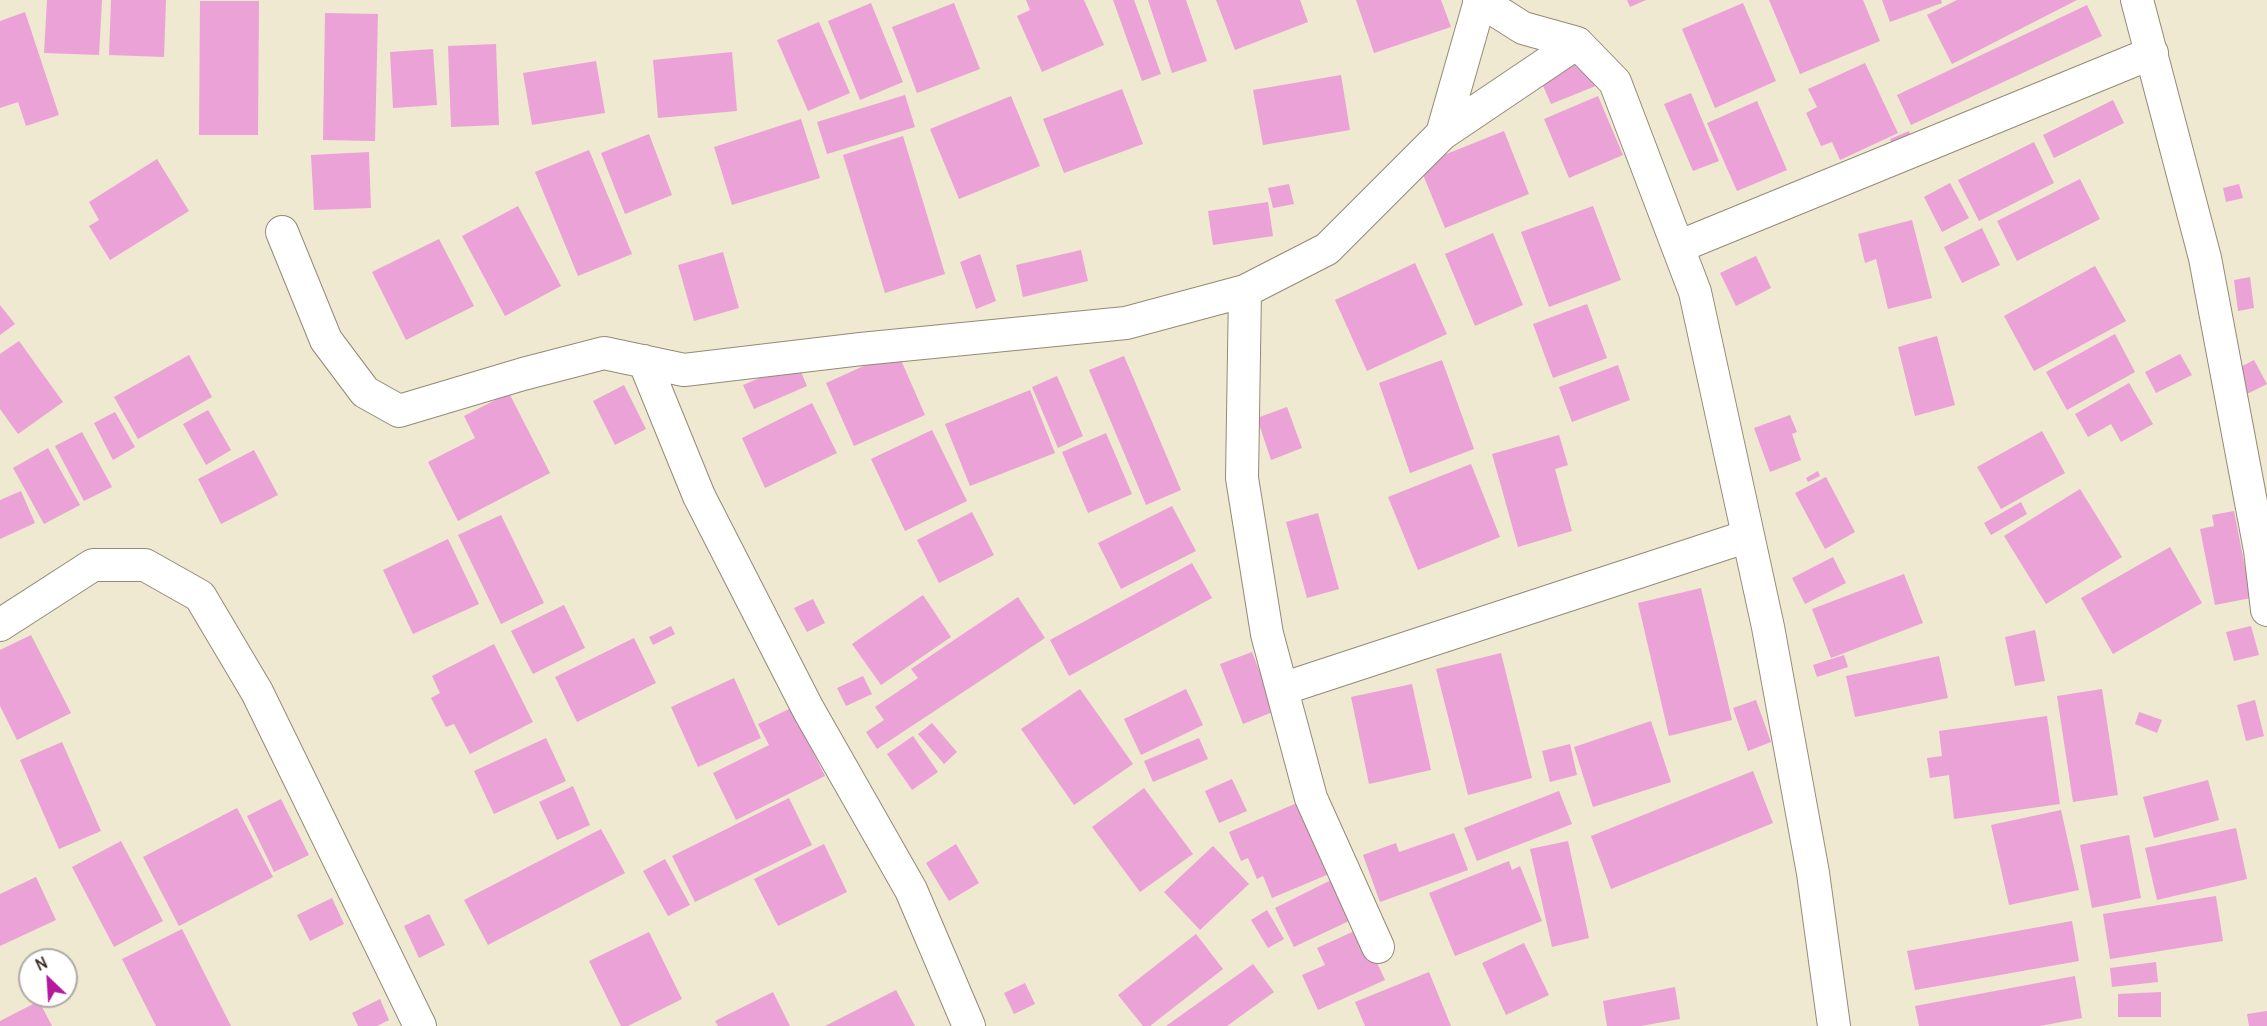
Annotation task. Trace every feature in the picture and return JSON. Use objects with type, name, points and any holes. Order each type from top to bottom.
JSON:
[{"type":"street","points":[[1442,134],[1479,0],[1523,28],[1577,43],[1615,82],[1695,292],[1768,627],[1813,873],[1834,1026]]},
{"type":"street","points":[[2137,0],[2205,258],[2260,550],[2267,610]]},
{"type":"street","points":[[282,232],[326,340],[365,392],[399,411],[523,374],[604,353],[684,370],[1126,322],[1245,291],[1327,249],[1442,134],[1577,43]]},
{"type":"street","points":[[1677,247],[2152,53]]},
{"type":"street","points":[[1245,291],[1242,478],[1267,634],[1311,798],[1378,948]]},
{"type":"street","points":[[644,361],[699,496],[808,709],[911,890],[969,1026]]},
{"type":"street","points":[[1282,689],[1748,536]]},
{"type":"street","points":[[0,625],[93,565],[145,565],[201,596],[257,692],[420,1026]]},
{"type":"building","points":[[47,0],[102,0],[99,55],[44,53]]},
{"type":"building","points":[[111,0],[166,0],[164,57],[109,55]]},
{"type":"building","points":[[1026,0],[1084,0],[1104,45],[1042,72],[1017,16],[1030,10]]},
{"type":"building","points":[[1113,0],[1134,0],[1161,74],[1142,81]]},
{"type":"building","points":[[1148,0],[1186,0],[1207,61],[1172,73]]},
{"type":"building","points":[[1216,0],[1300,0],[1308,22],[1235,50]]},
{"type":"building","points":[[1356,0],[1441,0],[1451,27],[1374,53]]},
{"type":"building","points":[[1627,0],[1646,0],[1630,7]]},
{"type":"building","points":[[1769,0],[1863,0],[1880,41],[1800,74]]},
{"type":"building","points":[[1882,0],[1941,0],[1942,3],[1890,22]]},
{"type":"building","points":[[1957,0],[2077,0],[1952,64],[1927,15]]},
{"type":"building","points":[[200,1],[259,1],[258,135],[199,135]]},
{"type":"building","points":[[871,3],[903,82],[860,100],[828,21]]},
{"type":"building","points":[[954,3],[980,69],[917,93],[892,27]]},
{"type":"building","points":[[1743,3],[1776,81],[1715,108],[1682,29]]},
{"type":"building","points":[[2087,5],[2102,36],[1911,125],[1897,95]]},
{"type":"building","points":[[25,12],[59,115],[26,126],[18,102],[0,108],[0,21]]},
{"type":"building","points":[[325,13],[378,14],[375,141],[323,140]]},
{"type":"building","points":[[819,22],[850,93],[808,111],[777,40]]},
{"type":"building","points":[[496,44],[499,125],[451,127],[448,46]]},
{"type":"building","points":[[433,49],[437,105],[393,108],[390,52]]},
{"type":"building","points":[[732,52],[737,111],[658,118],[653,60]]},
{"type":"building","points":[[1588,59],[1598,85],[1551,104],[1540,79]]},
{"type":"building","points":[[596,61],[605,113],[532,125],[523,73]]},
{"type":"building","points":[[1865,63],[1898,133],[1840,160],[1832,142],[1821,146],[1806,113],[1817,107],[1808,89]]},
{"type":"building","points":[[1341,75],[1350,130],[1263,145],[1253,90]]},
{"type":"building","points":[[1122,89],[1143,144],[1064,173],[1043,119]]},
{"type":"building","points":[[1691,93],[1719,161],[1693,171],[1664,104]]},
{"type":"building","points":[[905,95],[915,127],[827,154],[817,122]]},
{"type":"building","points":[[1011,96],[1040,166],[959,199],[930,129]]},
{"type":"building","points":[[1598,96],[1623,155],[1569,178],[1544,119]]},
{"type":"building","points":[[2113,100],[2124,123],[2054,158],[2043,135]]},
{"type":"building","points":[[1757,101],[1787,170],[1737,191],[1707,123]]},
{"type":"building","points":[[801,119],[820,178],[732,205],[714,147]]},
{"type":"building","points":[[1504,131],[1529,194],[1445,228],[1419,165]]},
{"type":"building","points":[[1909,131],[1917,149],[1897,157],[1890,139]]},
{"type":"building","points":[[649,134],[672,195],[625,214],[601,153]]},
{"type":"building","points":[[903,136],[945,274],[885,293],[843,155]]},
{"type":"building","points":[[2034,142],[2054,183],[1979,221],[1958,180]]},
{"type":"building","points":[[589,150],[632,254],[578,276],[535,172]]},
{"type":"building","points":[[369,152],[371,208],[314,210],[311,155]]},
{"type":"building","points":[[157,159],[189,211],[110,260],[89,226],[99,220],[89,202]]},
{"type":"building","points":[[2080,179],[2100,219],[2017,261],[1997,221]]},
{"type":"building","points":[[1950,183],[1969,218],[1942,232],[1924,197]]},
{"type":"building","points":[[1289,184],[1294,204],[1273,208],[1268,188]]},
{"type":"building","points":[[2239,184],[2243,198],[2226,202],[2223,188]]},
{"type":"building","points":[[1268,202],[1273,236],[1213,245],[1208,211]]},
{"type":"building","points":[[518,206],[561,286],[505,316],[462,236]]},
{"type":"building","points":[[1593,206],[1621,280],[1549,307],[1521,232]]},
{"type":"building","points":[[1912,220],[1932,298],[1888,309],[1876,259],[1865,263],[1858,234]]},
{"type":"building","points":[[1982,228],[2000,265],[1962,283],[1944,247]]},
{"type":"building","points":[[1493,233],[1523,305],[1475,326],[1445,254]]},
{"type":"building","points":[[439,239],[474,306],[406,340],[372,272]]},
{"type":"building","points":[[1081,250],[1088,281],[1023,297],[1016,265]]},
{"type":"building","points":[[723,252],[739,308],[694,321],[678,265]]},
{"type":"building","points":[[980,254],[996,301],[976,309],[960,262]]},
{"type":"building","points":[[1756,256],[1771,288],[1736,306],[1720,273]]},
{"type":"building","points":[[1415,263],[1447,334],[1367,371],[1335,300]]},
{"type":"building","points":[[2095,266],[2126,321],[2034,371],[2004,316]]},
{"type":"building","points":[[2250,277],[2254,308],[2238,311],[2234,280]]},
{"type":"building","points":[[1587,304],[1607,358],[1553,378],[1533,324]]},
{"type":"building","points":[[0,305],[15,324],[0,335]]},
{"type":"building","points":[[2115,334],[2135,372],[2067,410],[2046,372]]},
{"type":"building","points":[[1937,336],[1955,405],[1915,416],[1898,347]]},
{"type":"building","points":[[19,341],[63,402],[18,434],[0,409],[0,354]]},
{"type":"building","points":[[897,351],[925,415],[854,446],[826,383]]},
{"type":"building","points":[[2180,354],[2192,375],[2156,393],[2145,372]]},
{"type":"building","points":[[189,355],[212,397],[138,439],[114,397]]},
{"type":"building","points":[[1124,356],[1181,490],[1146,505],[1089,370]]},
{"type":"building","points":[[1442,360],[1474,449],[1410,473],[1379,383]]},
{"type":"building","points":[[2254,360],[2267,384],[2247,394],[2235,370]]},
{"type":"building","points":[[797,362],[807,386],[754,409],[743,385]]},
{"type":"building","points":[[1618,365],[1630,400],[1572,422],[1559,387]]},
{"type":"building","points":[[1057,376],[1083,436],[1058,448],[1032,387]]},
{"type":"building","points":[[2129,383],[2153,424],[2121,442],[2111,424],[2088,437],[2075,414]]},
{"type":"building","points":[[624,385],[646,429],[615,445],[593,401]]},
{"type":"building","points":[[1030,390],[1055,453],[970,486],[945,424]]},
{"type":"building","points":[[509,393],[550,473],[458,521],[428,462],[475,438],[464,416]]},
{"type":"building","points":[[812,403],[837,453],[765,488],[742,438]]},
{"type":"building","points":[[1287,407],[1302,448],[1271,460],[1257,418]]},
{"type":"building","points":[[208,410],[231,450],[206,465],[183,424]]},
{"type":"building","points":[[115,412],[135,447],[113,460],[94,423]]},
{"type":"building","points":[[1790,415],[1797,432],[1792,434],[1801,460],[1770,472],[1754,428]]},
{"type":"building","points":[[932,430],[967,501],[905,531],[871,459]]},
{"type":"building","points":[[2042,431],[2065,473],[2001,509],[1977,467]]},
{"type":"building","points":[[82,432],[112,487],[84,501],[55,446]]},
{"type":"building","points":[[1106,433],[1132,494],[1088,513],[1062,452]]},
{"type":"building","points":[[1559,435],[1568,465],[1555,469],[1572,531],[1518,547],[1492,454]]},
{"type":"building","points":[[48,448],[80,505],[44,524],[13,468]]},
{"type":"building","points":[[254,450],[278,495],[221,524],[198,479]]},
{"type":"building","points":[[1471,464],[1500,537],[1418,570],[1388,497]]},
{"type":"building","points":[[1818,471],[1820,476],[1808,482],[1806,478]]},
{"type":"building","points":[[1826,477],[1855,532],[1825,549],[1795,493]]},
{"type":"building","points":[[2080,489],[2122,557],[2046,604],[2004,536]]},
{"type":"building","points":[[21,491],[35,523],[0,539],[0,500]]},
{"type":"building","points":[[2021,502],[2027,514],[1991,535],[1984,523]]},
{"type":"building","points":[[1172,506],[1196,551],[1121,589],[1098,543]]},
{"type":"building","points":[[2234,511],[2251,598],[2215,605],[2200,529],[2214,526],[2212,515]]},
{"type":"building","points":[[972,512],[994,555],[939,583],[917,540]]},
{"type":"building","points":[[1318,513],[1339,589],[1307,598],[1286,522]]},
{"type":"building","points":[[501,515],[544,603],[501,624],[458,535]]},
{"type":"building","points":[[448,539],[479,604],[413,634],[383,570]]},
{"type":"building","points":[[2170,547],[2202,603],[2113,654],[2081,598]]},
{"type":"building","points":[[1833,557],[1846,583],[1805,604],[1792,578]]},
{"type":"building","points":[[1192,563],[1212,598],[1069,676],[1050,640]]},
{"type":"building","points":[[1904,574],[1923,623],[1831,658],[1812,609]]},
{"type":"building","points":[[1701,588],[1732,720],[1669,736],[1638,603]]},
{"type":"building","points":[[923,595],[951,637],[881,685],[852,644]]},
{"type":"building","points":[[1018,597],[1045,638],[877,749],[866,732],[884,720],[875,707],[918,678],[911,669]]},
{"type":"building","points":[[813,599],[825,623],[807,632],[794,608]]},
{"type":"building","points":[[564,605],[585,648],[533,674],[511,631]]},
{"type":"building","points":[[671,626],[675,634],[653,645],[649,637]]},
{"type":"building","points":[[2251,626],[2259,655],[2234,661],[2226,632]]},
{"type":"building","points":[[2035,630],[2045,681],[2015,686],[2005,637]]},
{"type":"building","points":[[31,635],[71,713],[17,740],[0,706],[0,650]]},
{"type":"building","points":[[634,638],[656,683],[577,722],[555,677]]},
{"type":"building","points":[[494,644],[533,722],[470,754],[454,724],[446,727],[431,698],[440,693],[432,676]]},
{"type":"building","points":[[1252,652],[1275,711],[1243,724],[1220,664]]},
{"type":"building","points":[[1501,653],[1532,778],[1468,795],[1436,669]]},
{"type":"building","points":[[1844,655],[1848,667],[1817,677],[1813,665]]},
{"type":"building","points":[[1939,656],[1948,698],[1855,717],[1846,676]]},
{"type":"building","points":[[863,676],[872,694],[846,706],[837,688]]},
{"type":"building","points":[[734,678],[761,738],[698,767],[671,707]]},
{"type":"building","points":[[1412,684],[1431,770],[1369,784],[1351,697]]},
{"type":"building","points":[[1080,689],[1133,764],[1074,805],[1021,729]]},
{"type":"building","points":[[1186,689],[1203,725],[1141,755],[1124,719]]},
{"type":"building","points":[[2102,689],[2118,795],[2073,802],[2057,696]]},
{"type":"building","points":[[1756,700],[1771,742],[1748,751],[1733,708]]},
{"type":"building","points":[[2255,700],[2264,736],[2246,741],[2237,705]]},
{"type":"building","points":[[791,708],[825,776],[736,820],[713,773],[769,745],[758,724]]},
{"type":"building","points":[[2139,712],[2162,720],[2157,733],[2135,724]]},
{"type":"building","points":[[2047,716],[2060,804],[1954,819],[1949,775],[1930,778],[1927,758],[1942,756],[1939,731]]},
{"type":"building","points":[[1651,721],[1671,782],[1593,807],[1574,747]]},
{"type":"building","points":[[932,723],[957,752],[944,764],[918,734]]},
{"type":"building","points":[[913,736],[938,772],[912,790],[887,754]]},
{"type":"building","points":[[546,738],[566,781],[494,814],[474,771]]},
{"type":"building","points":[[1199,738],[1208,759],[1153,782],[1144,761]]},
{"type":"building","points":[[62,742],[101,831],[59,849],[20,760]]},
{"type":"building","points":[[1570,744],[1577,775],[1550,782],[1542,751]]},
{"type":"building","points":[[1753,771],[1773,823],[1611,889],[1591,836]]},
{"type":"building","points":[[1232,779],[1247,811],[1219,823],[1205,791]]},
{"type":"building","points":[[2208,780],[2219,820],[2154,838],[2143,797]]},
{"type":"building","points":[[573,786],[590,825],[557,840],[539,802]]},
{"type":"building","points":[[1144,788],[1193,854],[1140,892],[1092,827]]},
{"type":"building","points":[[1559,791],[1572,824],[1477,861],[1464,828]]},
{"type":"building","points":[[789,798],[812,845],[695,902],[672,856]]},
{"type":"building","points":[[281,799],[309,855],[274,872],[247,816]]},
{"type":"building","points":[[1297,803],[1329,874],[1272,898],[1263,876],[1257,879],[1248,858],[1241,861],[1229,832]]},
{"type":"building","points":[[237,808],[273,877],[179,926],[143,857]]},
{"type":"building","points":[[2061,810],[2079,890],[2009,905],[1991,825]]},
{"type":"building","points":[[2236,828],[2247,879],[2157,900],[2145,848]]},
{"type":"building","points":[[601,829],[625,873],[488,945],[464,900]]},
{"type":"building","points":[[1454,833],[1468,870],[1380,902],[1363,855],[1396,843],[1399,852]]},
{"type":"building","points":[[2129,835],[2141,898],[2092,908],[2080,845]]},
{"type":"building","points":[[121,841],[163,921],[114,947],[72,867]]},
{"type":"building","points":[[1568,841],[1589,938],[1552,947],[1530,849]]},
{"type":"building","points":[[824,844],[847,892],[778,926],[754,879]]},
{"type":"building","points":[[956,844],[979,883],[949,901],[926,863]]},
{"type":"building","points":[[1213,846],[1249,884],[1200,930],[1164,892]]},
{"type":"building","points":[[665,859],[690,905],[668,916],[643,871]]},
{"type":"building","points":[[1509,861],[1512,870],[1520,866],[1542,921],[1455,956],[1429,893]]},
{"type":"building","points":[[36,877],[56,920],[0,946],[0,894]]},
{"type":"building","points":[[1331,880],[1351,920],[1294,947],[1275,908]]},
{"type":"building","points":[[2216,896],[2223,941],[2110,959],[2103,914]]},
{"type":"building","points":[[332,898],[344,924],[310,941],[297,915]]},
{"type":"building","points":[[1267,910],[1284,939],[1268,948],[1251,920]]},
{"type":"building","points":[[429,914],[445,945],[419,958],[404,926]]},
{"type":"building","points":[[2072,921],[2079,961],[1915,990],[1907,951]]},
{"type":"building","points":[[1361,928],[1385,980],[1318,1010],[1302,975],[1325,965],[1317,948]]},
{"type":"building","points":[[182,929],[231,1026],[156,1026],[122,959]]},
{"type":"building","points":[[649,932],[682,999],[628,1026],[621,1026],[589,961]]},
{"type":"building","points":[[1196,934],[1223,969],[1150,1026],[1143,1026],[1118,995]]},
{"type":"building","points":[[1524,943],[1549,995],[1506,1015],[1482,963]]},
{"type":"building","points":[[2156,962],[2158,982],[2112,987],[2110,968]]},
{"type":"building","points":[[1253,964],[1274,992],[1227,1026],[1166,1026]]},
{"type":"building","points":[[1429,972],[1451,1026],[1365,1026],[1355,1002]]},
{"type":"building","points":[[2075,976],[2082,1018],[2040,1026],[1919,1026],[1915,1006]]},
{"type":"building","points":[[1025,983],[1035,1004],[1014,1014],[1004,993]]},
{"type":"building","points":[[1675,987],[1680,1019],[1641,1026],[1607,1026],[1603,1001]]},
{"type":"building","points":[[896,990],[915,1026],[825,1026]]},
{"type":"building","points":[[773,992],[790,1026],[718,1026],[715,1021]]},
{"type":"building","points":[[2161,992],[2161,1017],[2118,1017],[2118,994]]},
{"type":"building","points":[[380,999],[389,1020],[377,1026],[358,1026],[352,1013]]},
{"type":"building","points":[[25,1008],[43,1008],[52,1026],[0,1026],[0,1021]]},
{"type":"building","points":[[2267,1011],[2267,1026],[2249,1026],[2247,1014]]}]
